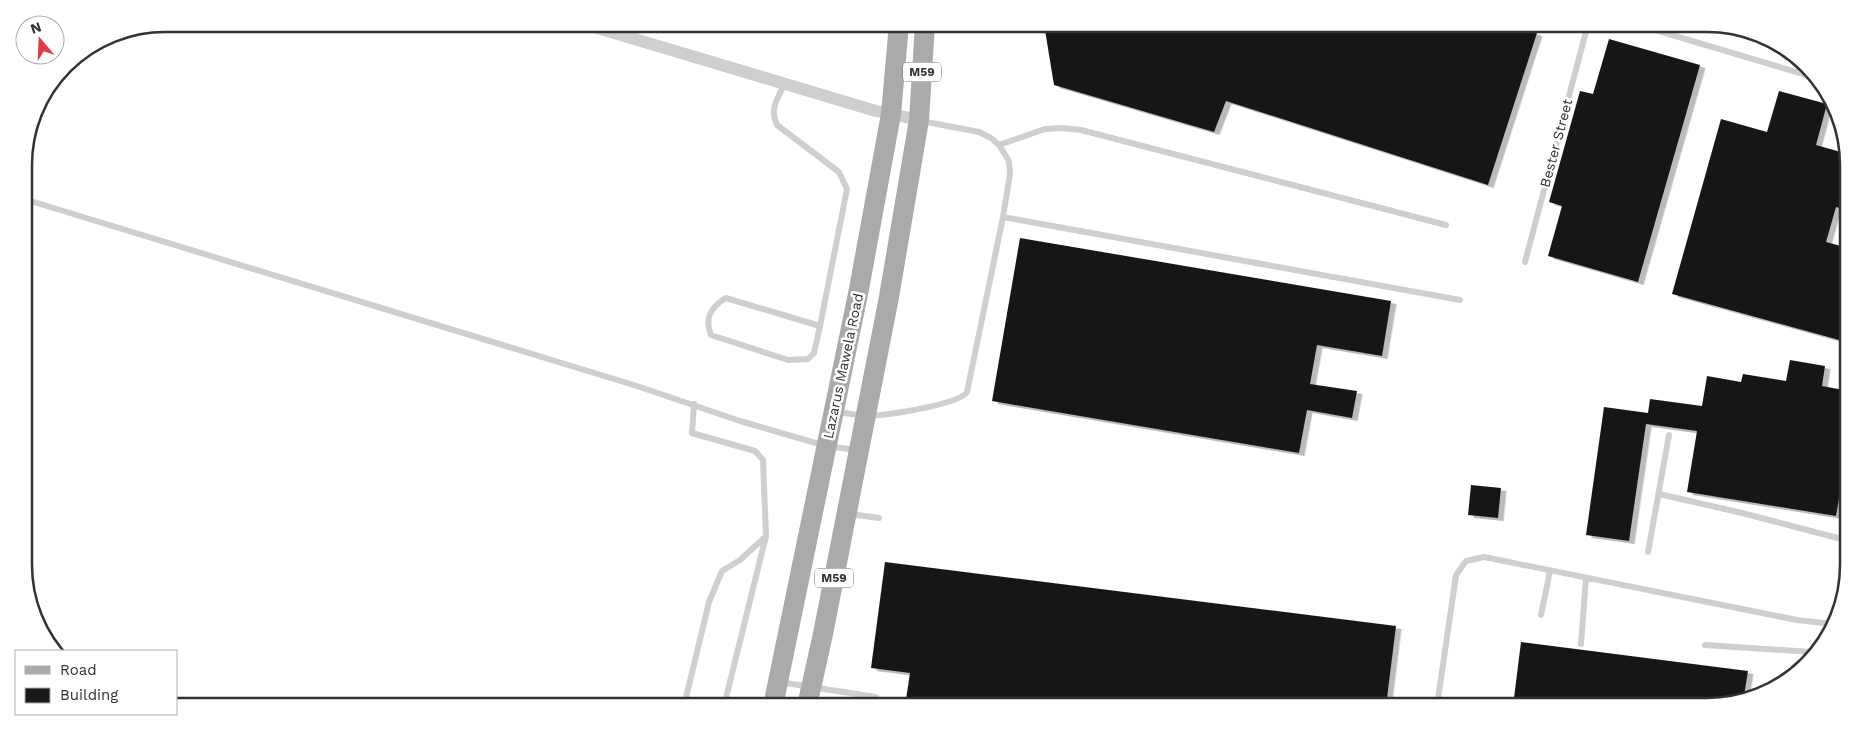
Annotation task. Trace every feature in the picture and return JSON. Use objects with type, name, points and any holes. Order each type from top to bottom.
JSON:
[{"type":"main road","name":"Lazarus Mawela Road","points":[[775,698],[859,289],[891,114],[898,33]]},
{"type":"main road","name":"M59","points":[[809,697],[889,297],[919,120],[924,33]]},
{"type":"street","points":[[614,33],[876,111],[919,120]]},
{"type":"lane","name":"Bester Street","points":[[1524,262],[1586,32]]},
{"type":"lane","points":[[1661,32],[1805,74]]},
{"type":"lane","points":[[784,83],[773,112],[777,125],[840,172],[847,189],[820,326],[814,353],[808,360],[788,360],[711,335],[707,326],[710,313],[716,304],[726,298],[820,326]]},
{"type":"lane","points":[[833,411],[866,416],[940,405],[964,396],[970,378],[1003,217],[1010,174],[1009,161],[1000,145],[979,132],[919,120]]},
{"type":"lane","points":[[1000,145],[1045,129],[1081,130],[1446,225]]},
{"type":"lane","points":[[33,202],[694,404],[740,421],[826,446],[859,450]]},
{"type":"lane","points":[[1003,217],[1460,300]]},
{"type":"lane","points":[[694,404],[692,433],[755,451],[763,460],[766,536],[726,698]]},
{"type":"lane","points":[[1648,552],[1669,435]]},
{"type":"lane","points":[[1659,494],[1840,539]]},
{"type":"lane","points":[[846,513],[879,518]]},
{"type":"lane","points":[[686,698],[709,602],[722,570],[740,560],[766,536]]},
{"type":"lane","points":[[1438,697],[1456,575],[1466,561],[1484,557],[1797,620],[1827,623]]},
{"type":"lane","points":[[1541,615],[1550,571]]},
{"type":"lane","points":[[1581,644],[1586,578]]},
{"type":"lane","points":[[1705,644],[1808,652]]},
{"type":"lane","points":[[778,682],[809,697],[876,698]]},
{"type":"building","points":[[1045,32],[1537,33],[1488,185],[1226,101],[1214,132],[1054,85]]},
{"type":"building","points":[[1609,39],[1700,65],[1638,282],[1548,256],[1562,206],[1549,202],[1580,91],[1593,94]]},
{"type":"building","points":[[1779,91],[1825,103],[1826,107],[1816,145],[1839,152],[1840,208],[1836,207],[1826,242],[1840,246],[1839,340],[1672,294],[1721,119],[1767,132]]},
{"type":"building","points":[[1020,238],[1391,301],[1382,356],[1317,345],[1310,384],[1357,391],[1352,418],[1307,410],[1299,453],[992,401]]},
{"type":"building","points":[[1790,360],[1825,366],[1822,386],[1840,389],[1840,493],[1836,516],[1687,492],[1697,431],[1646,424],[1629,541],[1586,535],[1604,407],[1648,413],[1650,399],[1702,406],[1707,376],[1741,382],[1743,374],[1786,381]]},
{"type":"building","points":[[1471,485],[1501,488],[1498,518],[1468,515]]},
{"type":"building","points":[[885,562],[1396,626],[1387,697],[906,698],[910,673],[871,668]]},
{"type":"building","points":[[1521,642],[1748,671],[1745,692],[1716,697],[1514,697]]}]
